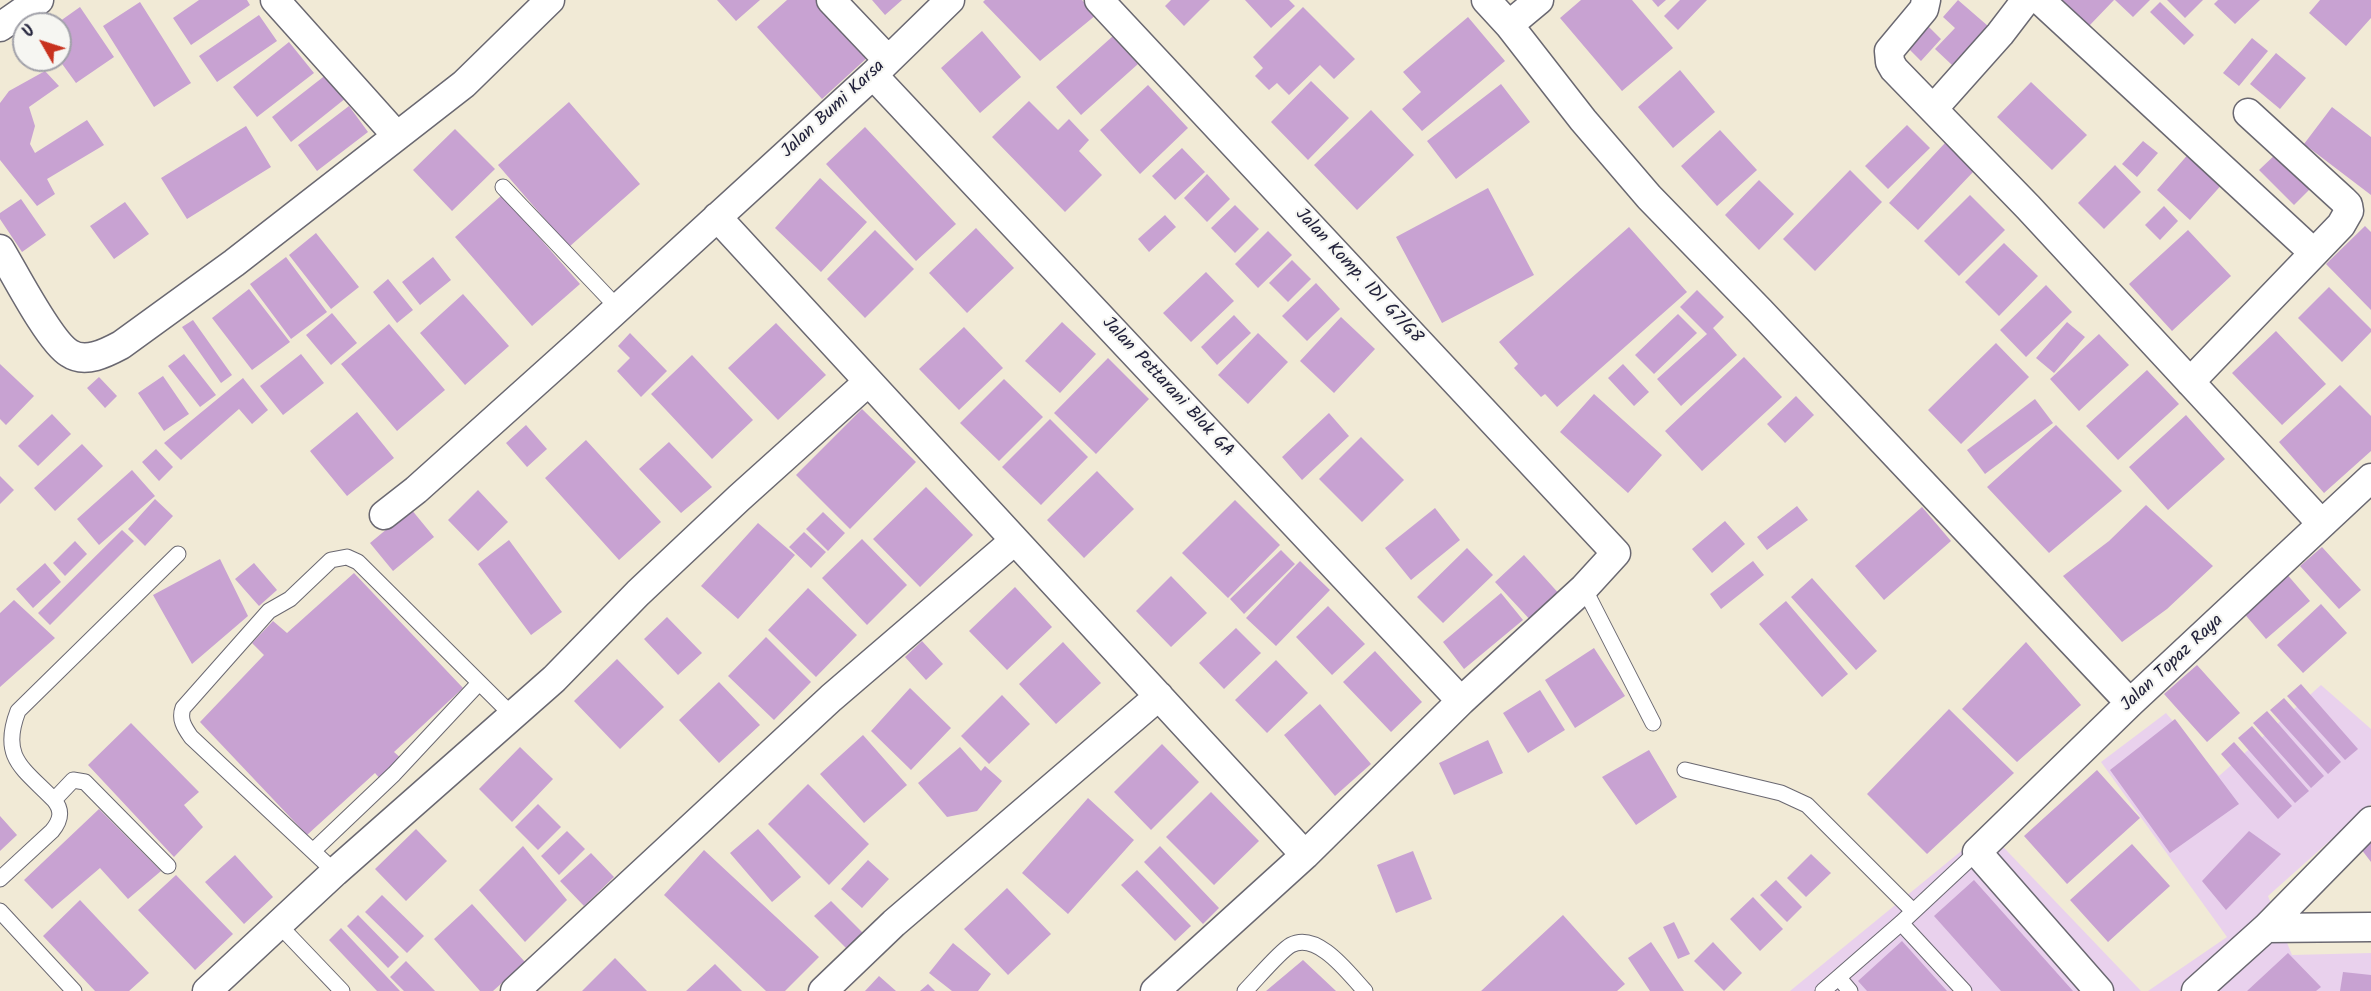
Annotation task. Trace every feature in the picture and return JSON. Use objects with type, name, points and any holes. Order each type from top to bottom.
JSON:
[{"type":"street","points":[[0,27],[39,0]]},
{"type":"street","points":[[275,0],[397,136]]},
{"type":"street","points":[[0,249],[55,340],[69,354],[84,358],[104,354],[121,345],[234,263],[464,84],[550,0]]},
{"type":"street","name":"Jalan Pettarani Blok GA","points":[[831,0],[881,68],[1461,701]]},
{"type":"street","name":"Jalan Bumi Karsa","points":[[384,515],[416,490],[618,308],[881,68],[950,0]]},
{"type":"street","name":"Jalan Komp. IDI G7/G8","points":[[1100,0],[1616,553],[1584,588]]},
{"type":"street","points":[[1486,0],[1649,197],[1768,319],[2130,703]]},
{"type":"street","points":[[1509,25],[1539,0]]},
{"type":"street","points":[[1926,0],[1924,9],[1895,42],[1888,56],[1894,69],[1934,108],[2321,523]]},
{"type":"street","points":[[1934,108],[2000,34],[2026,0]]},
{"type":"street","points":[[2040,0],[2314,253]]},
{"type":"street","points":[[2190,382],[2347,217],[2348,205],[2247,113]]},
{"type":"street","points":[[717,217],[1305,855]]},
{"type":"street","points":[[207,991],[335,872],[554,679],[638,593],[868,382]]},
{"type":"street","name":"Jalan Topaz Raya","points":[[1977,852],[2130,703],[2371,478]]},
{"type":"street","points":[[515,991],[831,698],[1014,541]]},
{"type":"street","points":[[1155,991],[1305,855],[1461,701],[1584,588]]},
{"type":"street","points":[[823,991],[894,922],[1159,696]]},
{"type":"street","points":[[2196,991],[2266,928],[2371,821]]},
{"type":"street","points":[[1977,852],[2099,991]]},
{"type":"street","points":[[2266,928],[2371,927]]},
{"type":"lane","points":[[503,187],[618,308]]},
{"type":"lane","points":[[0,879],[57,824],[60,807],[12,757],[8,739],[10,727],[18,711],[178,554]]},
{"type":"lane","points":[[335,872],[191,737],[184,726],[181,715],[183,708],[269,611],[290,598],[332,560],[347,557],[358,562],[512,716]]},
{"type":"lane","points":[[1584,588],[1653,723]]},
{"type":"lane","points":[[313,850],[394,774],[479,683]]},
{"type":"lane","points":[[1685,770],[1780,793],[1807,805],[1913,912]]},
{"type":"lane","points":[[54,800],[73,780],[85,782],[168,866]]},
{"type":"lane","name":"Jalan Topaz Raya","points":[[1823,991],[1977,852]]},
{"type":"lane","points":[[0,911],[74,991]]},
{"type":"lane","points":[[1901,923],[1964,991]]},
{"type":"lane","points":[[279,925],[342,991]]},
{"type":"lane","points":[[1245,991],[1291,946],[1303,942],[1329,953],[1365,991]]},
{"type":"lane","points":[[1839,978],[1850,991]]},
{"type":"shaded area","points":[[2321,685],[2371,729],[2371,804],[2268,896],[2292,955],[2371,953],[2371,991],[2148,991],[2227,937],[2101,762],[2166,713],[2219,776]]},
{"type":"shaded area","points":[[1987,830],[2141,991],[1790,991]]},
{"type":"building","points":[[199,0],[247,0],[250,5],[191,45],[173,18]]},
{"type":"building","points":[[717,0],[760,0],[736,21]]},
{"type":"building","points":[[787,0],[819,0],[869,56],[822,99],[757,27]]},
{"type":"building","points":[[872,0],[902,0],[885,15]]},
{"type":"building","points":[[985,0],[1082,0],[1096,15],[1040,61],[983,2]]},
{"type":"building","points":[[1171,0],[1210,0],[1184,26],[1165,6]]},
{"type":"building","points":[[1245,0],[1289,0],[1295,6],[1271,28]]},
{"type":"building","points":[[1581,0],[1632,0],[1673,48],[1622,91],[1560,18]]},
{"type":"building","points":[[1652,0],[1666,0],[1658,7]]},
{"type":"building","points":[[1680,0],[1707,0],[1678,30],[1664,16]]},
{"type":"building","points":[[1958,0],[1988,26],[1952,65],[1935,49],[1955,28],[1943,17]]},
{"type":"building","points":[[2062,0],[2114,0],[2089,26]]},
{"type":"building","points":[[2115,0],[2150,0],[2133,17]]},
{"type":"building","points":[[2167,0],[2203,0],[2185,18]]},
{"type":"building","points":[[2218,0],[2260,0],[2235,24],[2214,4]]},
{"type":"building","points":[[2320,0],[2371,0],[2371,18],[2346,46],[2309,13]]},
{"type":"building","points":[[140,2],[191,83],[154,107],[103,26]]},
{"type":"building","points":[[2160,2],[2194,35],[2184,45],[2150,12]]},
{"type":"building","points":[[80,7],[114,57],[76,83],[68,72],[72,72],[72,13]]},
{"type":"building","points":[[1303,7],[1355,59],[1334,79],[1320,65],[1289,95],[1277,83],[1269,90],[1255,76],[1263,68],[1253,57]]},
{"type":"building","points":[[259,15],[277,41],[217,82],[199,56]]},
{"type":"building","points":[[1468,17],[1505,61],[1422,131],[1402,109],[1421,92],[1403,72]]},
{"type":"building","points":[[1928,26],[1941,39],[1921,61],[1908,48]]},
{"type":"building","points":[[982,31],[1021,77],[980,113],[941,68]]},
{"type":"building","points":[[1113,36],[1138,64],[1081,115],[1056,87]]},
{"type":"building","points":[[2252,38],[2268,51],[2239,86],[2223,73]]},
{"type":"building","points":[[289,42],[314,73],[257,117],[233,87]]},
{"type":"building","points":[[2276,53],[2306,78],[2280,109],[2250,84]]},
{"type":"building","points":[[1680,70],[1715,112],[1673,148],[1638,107]]},
{"type":"building","points":[[43,72],[46,72],[59,86],[29,107],[35,126],[30,144],[35,153],[87,120],[104,145],[47,179],[55,194],[37,206],[0,160],[0,103],[9,91]]},
{"type":"building","points":[[327,74],[346,98],[291,142],[272,117]]},
{"type":"building","points":[[1311,81],[1349,118],[1308,160],[1271,122]]},
{"type":"building","points":[[2031,82],[2087,135],[2052,170],[1997,117]]},
{"type":"building","points":[[1501,84],[1530,122],[1456,179],[1427,141]]},
{"type":"building","points":[[1148,85],[1188,128],[1140,174],[1100,130]]},
{"type":"building","points":[[1029,101],[1058,130],[1069,119],[1089,140],[1079,151],[1102,175],[1065,212],[992,137]]},
{"type":"building","points":[[569,102],[640,184],[569,247],[498,165]]},
{"type":"building","points":[[349,106],[368,132],[317,171],[298,145]]},
{"type":"building","points":[[2332,107],[2371,137],[2371,195],[2304,144]]},
{"type":"building","points":[[1371,110],[1414,155],[1357,210],[1314,165]]},
{"type":"building","points":[[1907,125],[1930,148],[1888,189],[1865,166]]},
{"type":"building","points":[[246,126],[271,167],[187,219],[161,178]]},
{"type":"building","points":[[865,127],[956,224],[916,261],[826,164]]},
{"type":"building","points":[[455,129],[495,169],[452,211],[413,170]]},
{"type":"building","points":[[1720,130],[1757,170],[1717,206],[1681,166]]},
{"type":"building","points":[[2143,141],[2158,153],[2137,177],[2122,164]]},
{"type":"building","points":[[1945,143],[1974,171],[1918,230],[1889,203]]},
{"type":"building","points":[[1182,148],[1205,172],[1175,200],[1152,176]]},
{"type":"building","points":[[2191,151],[2225,181],[2190,220],[2157,190]]},
{"type":"building","points":[[2278,152],[2312,187],[2294,205],[2259,170]]},
{"type":"building","points":[[2115,165],[2141,192],[2104,229],[2078,203]]},
{"type":"building","points":[[1850,170],[1882,202],[1815,271],[1783,239]]},
{"type":"building","points":[[1207,174],[1230,199],[1207,222],[1184,198]]},
{"type":"building","points":[[820,178],[867,222],[821,272],[775,228]]},
{"type":"building","points":[[1759,180],[1794,214],[1759,250],[1725,215]]},
{"type":"building","points":[[1488,188],[1534,275],[1442,323],[1396,237]]},
{"type":"building","points":[[502,195],[580,284],[532,326],[455,237]]},
{"type":"building","points":[[1970,195],[2005,230],[1959,276],[1924,241]]},
{"type":"building","points":[[21,199],[46,235],[22,252],[0,219],[0,213]]},
{"type":"building","points":[[125,202],[149,234],[114,259],[90,226]]},
{"type":"building","points":[[1235,205],[1259,229],[1235,253],[1211,228]]},
{"type":"building","points":[[2164,206],[2178,221],[2160,240],[2145,225]]},
{"type":"building","points":[[1165,215],[1176,227],[1149,252],[1138,239]]},
{"type":"building","points":[[2365,226],[2371,232],[2371,310],[2326,264]]},
{"type":"building","points":[[1629,227],[1687,292],[1557,407],[1545,394],[1541,397],[1514,368],[1518,364],[1499,342]]},
{"type":"building","points":[[976,228],[1014,268],[967,313],[929,273]]},
{"type":"building","points":[[875,230],[914,269],[865,318],[827,279]]},
{"type":"building","points":[[2188,230],[2231,276],[2172,331],[2129,284]]},
{"type":"building","points":[[1268,231],[1292,255],[1258,288],[1235,264]]},
{"type":"building","points":[[316,233],[359,287],[331,309],[289,255]]},
{"type":"building","points":[[2004,243],[2038,276],[1999,316],[1965,282]]},
{"type":"building","points":[[286,257],[327,312],[291,339],[250,284]]},
{"type":"building","points":[[433,257],[451,280],[420,305],[402,282]]},
{"type":"building","points":[[1292,260],[1311,279],[1288,302],[1269,283]]},
{"type":"building","points":[[1206,272],[1234,301],[1191,342],[1163,313]]},
{"type":"building","points":[[388,279],[413,310],[397,323],[373,292]]},
{"type":"building","points":[[1316,283],[1340,309],[1307,341],[1282,316]]},
{"type":"building","points":[[2046,285],[2072,312],[2026,357],[2000,330]]},
{"type":"building","points":[[2329,287],[2371,329],[2371,332],[2342,362],[2298,318]]},
{"type":"building","points":[[249,289],[290,342],[252,370],[212,318]]},
{"type":"building","points":[[1697,290],[1724,317],[1713,328],[1737,355],[1681,406],[1657,379],[1707,334],[1680,307]]},
{"type":"building","points":[[463,294],[509,346],[465,385],[420,333]]},
{"type":"building","points":[[332,313],[357,343],[331,365],[306,335]]},
{"type":"building","points":[[1678,314],[1697,333],[1654,374],[1635,355]]},
{"type":"building","points":[[1234,315],[1251,333],[1217,365],[1201,347]]},
{"type":"building","points":[[1341,317],[1375,349],[1334,393],[1300,361]]},
{"type":"building","points":[[193,320],[232,375],[221,383],[182,327]]},
{"type":"building","points":[[1062,322],[1096,354],[1060,393],[1025,361]]},
{"type":"building","points":[[2067,322],[2085,337],[2054,373],[2036,358]]},
{"type":"building","points":[[776,323],[826,375],[778,420],[728,368]]},
{"type":"building","points":[[389,324],[445,390],[397,431],[341,364]]},
{"type":"building","points":[[964,327],[1003,368],[959,410],[919,369]]},
{"type":"building","points":[[2276,331],[2326,384],[2282,425],[2232,373]]},
{"type":"building","points":[[630,333],[667,371],[641,397],[617,371],[630,358],[618,346]]},
{"type":"building","points":[[1258,333],[1288,362],[1248,404],[1218,375]]},
{"type":"building","points":[[2099,334],[2129,365],[2079,411],[2050,379]]},
{"type":"building","points":[[1996,343],[2029,377],[1961,444],[1928,410]]},
{"type":"building","points":[[184,354],[216,395],[200,407],[168,366]]},
{"type":"building","points":[[301,354],[324,383],[283,415],[260,386]]},
{"type":"building","points":[[692,355],[753,420],[712,459],[651,394]]},
{"type":"building","points":[[1744,357],[1782,397],[1702,471],[1665,431]]},
{"type":"building","points":[[1108,358],[1149,399],[1096,454],[1054,413]]},
{"type":"building","points":[[0,364],[34,396],[6,425],[0,419]]},
{"type":"building","points":[[1623,364],[1649,392],[1634,406],[1608,378]]},
{"type":"building","points":[[2147,370],[2179,404],[2118,460],[2086,426]]},
{"type":"building","points":[[163,376],[189,414],[164,431],[138,393]]},
{"type":"building","points":[[99,377],[117,396],[105,408],[87,388]]},
{"type":"building","points":[[243,378],[268,410],[252,424],[239,409],[181,460],[164,443]]},
{"type":"building","points":[[1004,379],[1043,417],[999,461],[960,423]]},
{"type":"building","points":[[2340,385],[2371,416],[2371,451],[2324,493],[2279,442]]},
{"type":"building","points":[[1594,394],[1662,455],[1628,493],[1560,432]]},
{"type":"building","points":[[1796,396],[1814,415],[1785,443],[1767,424]]},
{"type":"building","points":[[2035,399],[2053,423],[1985,474],[1967,450]]},
{"type":"building","points":[[862,409],[916,462],[850,529],[796,475]]},
{"type":"building","points":[[357,412],[394,458],[347,496],[310,451]]},
{"type":"building","points":[[1329,413],[1349,436],[1302,480],[1282,457]]},
{"type":"building","points":[[52,414],[71,434],[38,466],[18,446]]},
{"type":"building","points":[[2186,415],[2225,459],[2168,510],[2129,467]]},
{"type":"building","points":[[1050,419],[1088,457],[1041,505],[1002,467]]},
{"type":"building","points":[[526,425],[547,449],[527,467],[506,443]]},
{"type":"building","points":[[2056,425],[2122,491],[2049,553],[1987,487]]},
{"type":"building","points":[[1361,437],[1404,480],[1362,522],[1319,479]]},
{"type":"building","points":[[586,440],[661,522],[619,560],[545,478]]},
{"type":"building","points":[[669,442],[712,487],[681,513],[639,469]]},
{"type":"building","points":[[82,444],[103,466],[55,511],[34,488]]},
{"type":"building","points":[[156,449],[173,467],[159,481],[142,462]]},
{"type":"building","points":[[132,470],[155,496],[99,545],[77,519]]},
{"type":"building","points":[[1097,471],[1134,509],[1084,558],[1047,520]]},
{"type":"building","points":[[0,476],[14,490],[0,504]]},
{"type":"building","points":[[926,487],[973,535],[920,587],[873,539]]},
{"type":"building","points":[[478,490],[508,522],[478,551],[448,520]]},
{"type":"building","points":[[155,499],[173,516],[145,546],[128,529]]},
{"type":"building","points":[[1235,500],[1280,545],[1228,598],[1182,553]]},
{"type":"building","points":[[2146,505],[2213,566],[2167,609],[2122,642],[2063,576],[2109,541]]},
{"type":"building","points":[[1797,506],[1808,520],[1767,550],[1757,537]]},
{"type":"building","points":[[1922,507],[1951,541],[1884,600],[1855,566]]},
{"type":"building","points":[[1435,508],[1460,540],[1411,580],[1385,548]]},
{"type":"building","points":[[411,509],[434,537],[393,571],[370,543]]},
{"type":"building","points":[[823,512],[845,533],[828,551],[806,529]]},
{"type":"building","points":[[1725,521],[1745,544],[1712,573],[1692,549]]},
{"type":"building","points":[[758,523],[795,555],[738,619],[701,586]]},
{"type":"building","points":[[122,530],[134,541],[50,625],[38,613]]},
{"type":"building","points":[[804,532],[826,552],[811,568],[789,547]]},
{"type":"building","points":[[862,539],[907,585],[867,625],[822,578]]},
{"type":"building","points":[[509,540],[562,612],[531,635],[478,564]]},
{"type":"building","points":[[75,541],[87,554],[65,576],[53,563]]},
{"type":"building","points":[[2322,547],[2361,590],[2339,609],[2300,566]]},
{"type":"building","points":[[1467,548],[1493,575],[1443,623],[1417,597]]},
{"type":"building","points":[[1281,550],[1295,564],[1244,614],[1230,599]]},
{"type":"building","points":[[1524,555],[1562,597],[1534,624],[1495,582]]},
{"type":"building","points":[[220,559],[248,616],[192,664],[153,595]]},
{"type":"building","points":[[1300,561],[1330,590],[1276,646],[1246,618]]},
{"type":"building","points":[[1753,561],[1764,575],[1721,609],[1710,594]]},
{"type":"building","points":[[45,563],[61,582],[33,608],[16,589]]},
{"type":"building","points":[[254,563],[277,590],[259,606],[235,579]]},
{"type":"building","points":[[2285,572],[2310,601],[2266,639],[2242,611]]},
{"type":"building","points":[[354,573],[463,688],[394,752],[404,761],[383,782],[375,773],[307,835],[200,722],[264,655],[252,643],[273,621],[287,633]]},
{"type":"building","points":[[1171,576],[1207,613],[1171,647],[1136,611]]},
{"type":"building","points":[[1812,578],[1877,651],[1856,670],[1791,597]]},
{"type":"building","points":[[1015,587],[1052,627],[1007,670],[969,631]]},
{"type":"building","points":[[808,588],[857,635],[816,677],[768,630]]},
{"type":"building","points":[[1501,593],[1523,620],[1464,669],[1443,642]]},
{"type":"building","points":[[14,600],[55,638],[0,687],[0,613]]},
{"type":"building","points":[[1786,601],[1848,674],[1822,697],[1759,624]]},
{"type":"building","points":[[2321,604],[2347,633],[2303,673],[2277,645]]},
{"type":"building","points":[[1328,606],[1365,644],[1332,675],[1296,637]]},
{"type":"building","points":[[667,617],[702,653],[678,675],[644,639]]},
{"type":"building","points":[[1236,628],[1261,653],[1224,689],[1199,663]]},
{"type":"building","points":[[766,637],[811,682],[774,720],[728,676]]},
{"type":"building","points":[[922,641],[943,664],[926,680],[905,657]]},
{"type":"building","points":[[1063,642],[1101,683],[1056,724],[1019,684]]},
{"type":"building","points":[[2026,642],[2081,705],[2017,762],[1962,709]]},
{"type":"building","points":[[1594,648],[1625,696],[1575,728],[1545,680]]},
{"type":"building","points":[[1375,651],[1422,702],[1391,732],[1343,682]]},
{"type":"building","points":[[617,659],[664,707],[620,749],[574,701]]},
{"type":"building","points":[[1276,660],[1308,693],[1267,733],[1235,700]]},
{"type":"building","points":[[2197,665],[2240,713],[2207,742],[2164,694]]},
{"type":"building","points":[[719,682],[760,725],[719,763],[679,720]]},
{"type":"building","points":[[2301,684],[2358,749],[2345,760],[2287,696]]},
{"type":"building","points":[[910,688],[951,728],[911,770],[871,731]]},
{"type":"building","points":[[1540,690],[1565,730],[1528,753],[1503,713]]},
{"type":"building","points":[[1002,695],[1030,724],[989,764],[961,736]]},
{"type":"building","points":[[2284,698],[2341,762],[2328,774],[2270,710]]},
{"type":"building","points":[[1320,704],[1371,764],[1335,796],[1284,735]]},
{"type":"building","points":[[1949,709],[2014,773],[1927,854],[1867,794]]},
{"type":"building","points":[[2267,711],[2324,776],[2311,788],[2253,723]]},
{"type":"building","points":[[2175,719],[2239,804],[2170,853],[2110,770]]},
{"type":"building","points":[[131,723],[199,792],[184,805],[203,827],[174,857],[88,765]]},
{"type":"building","points":[[2252,726],[2309,791],[2295,803],[2238,738]]},
{"type":"building","points":[[863,735],[907,785],[864,823],[820,774]]},
{"type":"building","points":[[1488,740],[1503,773],[1454,795],[1439,763]]},
{"type":"building","points":[[2234,742],[2292,806],[2278,819],[2221,754]]},
{"type":"building","points":[[1162,744],[1199,782],[1151,830],[1114,792]]},
{"type":"building","points":[[520,747],[553,779],[512,822],[479,789]]},
{"type":"building","points":[[960,747],[981,771],[985,766],[1002,781],[977,811],[947,817],[918,783]]},
{"type":"building","points":[[1649,750],[1677,797],[1636,825],[1602,777]]},
{"type":"building","points":[[2097,770],[2140,818],[2067,884],[2024,836]]},
{"type":"building","points":[[808,784],[869,844],[829,885],[768,824]]},
{"type":"building","points":[[1211,792],[1259,841],[1214,885],[1166,837]]},
{"type":"building","points":[[1088,798],[1134,840],[1068,914],[1022,873]]},
{"type":"building","points":[[538,804],[561,827],[538,850],[515,827]]},
{"type":"building","points":[[99,809],[161,871],[128,899],[100,868],[52,909],[24,880]]},
{"type":"building","points":[[0,816],[17,835],[0,851]]},
{"type":"building","points":[[416,829],[447,861],[406,901],[375,869]]},
{"type":"building","points":[[758,829],[801,877],[772,902],[730,853]]},
{"type":"building","points":[[567,831],[585,849],[559,875],[541,856]]},
{"type":"building","points":[[2249,831],[2281,854],[2226,910],[2202,881]]},
{"type":"building","points":[[2371,834],[2371,862],[2358,845]]},
{"type":"building","points":[[2132,844],[2170,886],[2108,942],[2070,900]]},
{"type":"building","points":[[523,846],[567,900],[525,942],[479,890]]},
{"type":"building","points":[[1160,846],[1219,908],[1203,924],[1144,862]]},
{"type":"building","points":[[704,850],[819,957],[785,991],[766,991],[664,895]]},
{"type":"building","points":[[1413,851],[1432,899],[1396,913],[1377,865]]},
{"type":"building","points":[[591,853],[614,877],[584,906],[560,881]]},
{"type":"building","points":[[1811,854],[1831,873],[1806,897],[1787,878]]},
{"type":"building","points":[[235,855],[273,897],[244,924],[205,882]]},
{"type":"building","points":[[868,860],[889,879],[862,908],[841,889]]},
{"type":"building","points":[[1137,870],[1191,926],[1175,941],[1121,885]]},
{"type":"building","points":[[176,875],[233,934],[195,970],[138,910]]},
{"type":"building","points":[[1776,880],[1802,907],[1787,922],[1760,895]]},
{"type":"building","points":[[1974,880],[2073,991],[2001,991],[1934,916]]},
{"type":"building","points":[[1007,888],[1051,934],[1008,975],[964,929]]},
{"type":"building","points":[[382,895],[424,936],[407,953],[365,912]]},
{"type":"building","points":[[1753,897],[1783,929],[1760,951],[1730,919]]},
{"type":"building","points":[[80,900],[149,973],[129,991],[95,991],[43,936]]},
{"type":"building","points":[[831,901],[868,938],[852,954],[814,916]]},
{"type":"building","points":[[472,904],[525,962],[493,991],[480,991],[434,939]]},
{"type":"building","points":[[358,915],[399,957],[388,968],[347,926]]},
{"type":"building","points":[[1563,915],[1625,984],[1617,991],[1481,991]]},
{"type":"building","points":[[1674,922],[1690,954],[1678,959],[1663,927]]},
{"type":"building","points":[[341,928],[400,991],[377,991],[329,940]]},
{"type":"building","points":[[1902,941],[1947,991],[1867,991],[1858,981]]},
{"type":"building","points":[[1651,942],[1684,991],[1650,991],[1628,958]]},
{"type":"building","points":[[1713,942],[1742,973],[1724,991],[1694,961]]},
{"type":"building","points":[[953,943],[991,974],[978,991],[952,991],[929,973]]},
{"type":"building","points":[[2288,953],[2321,987],[2316,991],[2247,991]]},
{"type":"building","points":[[615,958],[647,991],[582,991]]},
{"type":"building","points":[[1303,960],[1336,991],[1266,991]]},
{"type":"building","points":[[406,961],[435,991],[404,991],[390,977]]},
{"type":"building","points":[[715,964],[742,991],[686,991]]},
{"type":"building","points":[[2343,972],[2371,975],[2371,991],[2340,991]]},
{"type":"building","points":[[879,976],[896,991],[865,991]]},
{"type":"building","points":[[928,984],[935,991],[920,991]]}]
